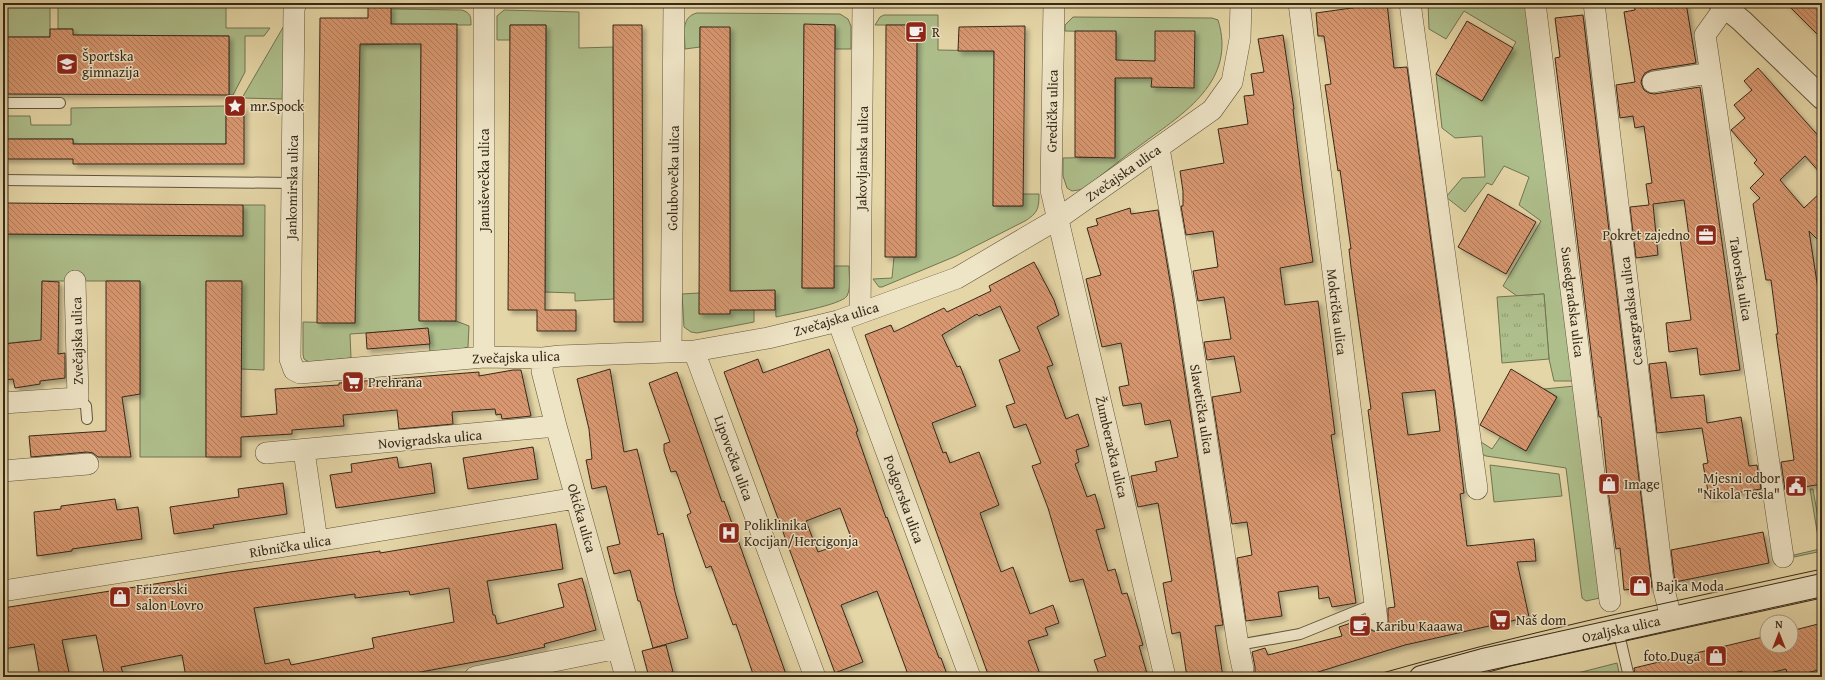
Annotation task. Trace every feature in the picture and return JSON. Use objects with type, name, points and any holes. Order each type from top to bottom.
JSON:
[{"type":"main road","points":[[1723,5],[1742,21],[1822,98]]},
{"type":"main road","name":"Ozaljska ulica","points":[[1421,677],[1483,660],[1822,585]]},
{"type":"street","name":"Jankomirska ulica","points":[[294,370],[290,359],[294,9],[296,3]]},
{"type":"street","name":"Januševečka ulica","points":[[484,3],[484,357]]},
{"type":"street","name":"Golubovečka ulica","points":[[671,352],[674,3]]},
{"type":"street","name":"Jakovljanska ulica","points":[[860,313],[863,3]]},
{"type":"street","name":"Gredička ulica","points":[[1054,3],[1051,190],[1059,218]]},
{"type":"street","name":"Zvečajska ulica","points":[[294,370],[300,373],[307,373],[484,357],[543,358],[560,356],[694,351],[768,338],[838,321],[957,278],[1059,218],[1212,110],[1232,82],[1240,38],[1241,3]]},
{"type":"street","name":"Mokrička ulica","points":[[1299,3],[1375,612]]},
{"type":"street","points":[[1410,3],[1477,489]]},
{"type":"street","name":"Susedgradska ulica","points":[[1535,3],[1610,601]]},
{"type":"street","name":"Cesargradska ulica","points":[[1594,3],[1664,590],[1671,618]]},
{"type":"street","name":"Taborska ulica","points":[[1723,5],[1705,35],[1783,557]]},
{"type":"street","points":[[1653,82],[1710,73]]},
{"type":"street","name":"Slavetička ulica","points":[[1159,148],[1185,297],[1238,645],[1243,669]]},
{"type":"street","name":"Žumberačka ulica","points":[[1059,218],[1165,677]]},
{"type":"street","name":"Zvečajska ulica","points":[[3,403],[78,398],[75,281]]},
{"type":"street","name":"Podgorska ulica","points":[[838,321],[970,677]]},
{"type":"street","name":"Lipovečka ulica","points":[[694,351],[815,677]]},
{"type":"street","name":"Okićka ulica","points":[[543,358],[542,371],[556,426],[626,677]]},
{"type":"street","name":"Novigradska ulica","points":[[266,453],[304,451],[556,426]]},
{"type":"street","points":[[304,451],[317,541]]},
{"type":"street","points":[[3,471],[88,464]]},
{"type":"street","name":"Ribnička ulica","points":[[3,591],[576,498]]},
{"type":"street","points":[[475,677],[618,648]]},
{"type":"lane","points":[[3,103],[60,103]]},
{"type":"lane","points":[[3,180],[292,183]]},
{"type":"lane","points":[[78,398],[86,406],[87,419]]},
{"type":"lane","points":[[1238,645],[1300,634],[1375,612]]},
{"type":"lane","points":[[1618,630],[1629,677]]},
{"type":"green space","points":[[3,3],[50,3],[50,37],[3,37]]},
{"type":"green space","points":[[58,3],[226,3],[226,28],[270,28],[264,36],[245,36],[245,72],[233,95],[229,95],[229,36],[73,35],[72,29],[58,29]]},
{"type":"green space","points":[[1428,3],[1527,3],[1575,381],[1554,381],[1549,359],[1544,294],[1517,296],[1503,286],[1541,221],[1519,205],[1529,177],[1504,166],[1492,185],[1487,183],[1465,212],[1446,197],[1462,178],[1485,177],[1482,136],[1455,138],[1442,128],[1436,74],[1482,101],[1516,42],[1464,11],[1446,39],[1429,29]]},
{"type":"green space","points":[[391,9],[462,10],[467,12],[471,18],[471,25],[421,25],[419,320],[456,321],[469,326],[468,347],[459,350],[430,352],[428,329],[350,334],[351,358],[309,362],[304,359],[303,354],[303,322],[355,323],[358,45],[391,44]]},
{"type":"green space","points":[[504,10],[579,12],[579,48],[613,47],[614,299],[575,301],[575,293],[545,292],[546,25],[510,25],[510,40],[497,40],[497,16]]},
{"type":"green space","points":[[697,13],[840,14],[848,19],[851,26],[851,49],[835,49],[835,25],[804,25],[802,288],[834,288],[834,266],[849,266],[850,281],[847,296],[835,303],[776,317],[775,291],[754,291],[754,322],[697,333],[691,332],[684,327],[682,294],[699,293],[730,314],[730,28],[700,27],[700,47],[685,49],[684,33],[686,22],[688,18]]},
{"type":"green space","points":[[884,15],[938,15],[938,50],[994,51],[993,206],[1022,206],[1023,194],[1039,194],[1039,199],[1037,210],[1025,221],[956,256],[879,287],[873,279],[892,278],[894,257],[916,257],[917,25],[875,25],[880,17]]},
{"type":"green space","points":[[1073,17],[1212,18],[1218,20],[1222,42],[1220,61],[1213,78],[1203,93],[1190,107],[1084,189],[1072,191],[1067,188],[1063,176],[1063,158],[1115,157],[1116,32],[1065,31],[1065,25]]},
{"type":"green space","points":[[285,24],[282,99],[242,98]]},
{"type":"green space","points":[[226,106],[226,144],[73,144],[73,139],[3,139],[3,116],[30,116],[31,125],[71,125],[71,108]]},
{"type":"green space","points":[[243,205],[265,205],[264,370],[241,369],[241,281],[206,281],[206,457],[140,457],[140,281],[42,281],[41,356],[30,357],[28,341],[3,344],[3,234],[243,236]]},
{"type":"green space","points":[[1544,294],[1549,359],[1502,363],[1497,297]]},
{"type":"green space","points":[[1575,386],[1600,598],[1586,601],[1582,598],[1566,468],[1486,456],[1480,453],[1481,442],[1492,449],[1501,436],[1526,451],[1557,397],[1544,389]]},
{"type":"green space","points":[[1490,465],[1559,474],[1562,496],[1494,502]]},
{"type":"green space","points":[[1810,489],[1813,489],[1822,541],[1822,551],[1794,557],[1794,555],[1820,549]]},
{"type":"green space","points":[[1617,663],[1620,677],[1562,677]]},
{"type":"building","points":[[1387,3],[1394,68],[1407,67],[1454,409],[1464,493],[1460,494],[1467,546],[1534,539],[1536,561],[1517,562],[1529,617],[1405,645],[1302,677],[1255,677],[1252,652],[1265,648],[1268,655],[1342,636],[1339,627],[1351,623],[1350,621],[1364,615],[1368,628],[1379,632],[1385,629],[1388,624],[1388,608],[1395,607],[1368,410],[1371,409],[1351,267],[1349,249],[1351,249],[1340,170],[1338,171],[1325,85],[1331,84],[1324,36],[1318,36],[1316,13]],"holes":[[[1435,390],[1440,431],[1408,435],[1402,393]]]},
{"type":"building","points":[[1634,3],[1686,3],[1696,63],[1651,70],[1645,73],[1641,83],[1644,90],[1654,94],[1700,87],[1740,370],[1700,375],[1697,348],[1669,352],[1666,323],[1691,320],[1680,238],[1689,236],[1684,200],[1653,204],[1658,255],[1636,258],[1630,207],[1649,205],[1646,184],[1652,183],[1644,126],[1635,128],[1633,116],[1620,118],[1616,85],[1635,82],[1624,12],[1635,10]]},
{"type":"building","points":[[1786,3],[1822,3],[1822,39]]},
{"type":"building","points":[[368,6],[391,6],[391,24],[457,24],[456,321],[419,321],[421,44],[360,44],[355,323],[317,323],[320,18],[368,18]]},
{"type":"building","points":[[1583,15],[1652,587],[1624,590],[1620,548],[1616,549],[1609,498],[1601,417],[1599,417],[1555,58],[1560,57],[1555,18]]},
{"type":"building","points":[[1467,21],[1513,48],[1482,101],[1436,74]]},
{"type":"building","points":[[804,24],[835,25],[834,288],[802,288]]},
{"type":"building","points":[[510,25],[546,25],[545,310],[576,310],[576,331],[537,331],[537,310],[508,310]]},
{"type":"building","points":[[613,25],[642,25],[643,322],[614,322]]},
{"type":"building","points":[[886,25],[917,25],[916,257],[885,257]]},
{"type":"building","points":[[1025,26],[1023,206],[993,206],[994,51],[958,51],[959,27]]},
{"type":"building","points":[[700,27],[730,27],[730,291],[775,290],[775,310],[730,310],[730,314],[699,314]]},
{"type":"building","points":[[50,29],[73,29],[73,35],[229,36],[229,95],[3,94],[3,37],[50,37]]},
{"type":"building","points":[[1075,31],[1116,31],[1116,60],[1155,61],[1155,31],[1195,31],[1194,88],[1151,87],[1152,78],[1115,78],[1115,158],[1075,157]]},
{"type":"building","points":[[1283,35],[1294,109],[1303,192],[1313,262],[1280,268],[1285,305],[1318,301],[1335,434],[1331,435],[1356,603],[1332,607],[1329,597],[1319,599],[1318,586],[1278,592],[1282,616],[1246,621],[1237,558],[1252,555],[1247,522],[1232,524],[1212,397],[1241,392],[1234,356],[1207,360],[1204,342],[1231,339],[1224,297],[1198,301],[1193,271],[1218,267],[1213,231],[1186,235],[1181,206],[1183,206],[1183,191],[1180,171],[1224,163],[1218,129],[1248,124],[1244,96],[1254,95],[1251,74],[1264,72],[1258,39]]},
{"type":"building","points":[[1758,68],[1822,140],[1822,175],[1805,156],[1780,180],[1804,208],[1822,191],[1822,244],[1809,231],[1820,302],[1822,301],[1822,484],[1785,490],[1781,462],[1794,460],[1776,334],[1778,334],[1771,280],[1766,280],[1753,204],[1760,198],[1750,188],[1764,174],[1754,163],[1757,160],[1731,130],[1745,118],[1734,105],[1752,90],[1744,81]]},
{"type":"building","points":[[226,106],[244,107],[244,164],[73,164],[73,159],[3,159],[3,139],[73,139],[73,144],[226,144]]},
{"type":"building","points":[[1488,194],[1536,222],[1506,274],[1458,247]]},
{"type":"building","points":[[3,203],[243,205],[243,236],[3,234]]},
{"type":"building","points":[[1130,208],[1131,214],[1158,210],[1223,625],[1215,626],[1223,677],[1187,677],[1180,632],[1172,634],[1163,583],[1172,581],[1158,503],[1138,507],[1131,476],[1157,471],[1155,462],[1178,457],[1170,420],[1145,425],[1141,403],[1123,406],[1119,387],[1129,385],[1121,343],[1102,347],[1086,279],[1101,275],[1087,228],[1098,225],[1096,219]]},
{"type":"building","points":[[1034,262],[1054,300],[1059,315],[1037,327],[1053,365],[1047,367],[1066,419],[1078,414],[1089,446],[1076,450],[1079,462],[1075,464],[1087,497],[1095,494],[1105,528],[1096,530],[1108,571],[1115,569],[1122,594],[1127,593],[1143,645],[1139,646],[1148,677],[1100,677],[1094,660],[1106,656],[1083,579],[1070,582],[1048,508],[1032,466],[1041,463],[1026,424],[1014,428],[1006,406],[1015,403],[999,360],[1020,351],[1000,306],[979,316],[977,314],[942,335],[957,367],[960,366],[976,406],[932,423],[943,453],[946,452],[950,463],[979,452],[999,505],[980,513],[1001,572],[1013,567],[1030,614],[1053,605],[1059,623],[1045,628],[1048,635],[1028,641],[1041,677],[989,677],[865,335],[891,325],[894,332],[944,308],[947,312],[991,291],[989,286]]},
{"type":"building","points":[[42,281],[59,282],[58,354],[65,353],[65,378],[40,381],[40,384],[15,388],[13,379],[3,380],[3,344],[41,340]]},
{"type":"building","points":[[106,281],[140,281],[140,394],[122,397],[131,457],[98,457],[93,453],[87,452],[31,457],[29,436],[106,431]]},
{"type":"building","points":[[206,281],[242,281],[241,417],[277,414],[275,389],[339,385],[339,383],[479,372],[479,376],[513,370],[521,370],[531,416],[502,419],[501,414],[496,415],[495,409],[452,412],[453,424],[399,429],[397,410],[343,415],[344,426],[292,430],[292,434],[241,437],[241,457],[206,457]]},
{"type":"building","points":[[428,328],[430,344],[367,349],[366,333]]},
{"type":"building","points":[[829,349],[858,431],[856,432],[886,518],[887,517],[939,658],[941,658],[948,677],[909,677],[877,591],[841,605],[863,662],[835,673],[724,372],[758,359],[763,373]],"holes":[[[840,508],[852,540],[818,552],[806,521]]]},
{"type":"building","points":[[1666,362],[1671,398],[1704,395],[1707,423],[1741,417],[1749,466],[1757,465],[1761,489],[1709,497],[1703,464],[1708,463],[1702,428],[1657,433],[1649,364]]},
{"type":"building","points":[[610,369],[624,452],[637,449],[658,535],[663,533],[675,592],[688,638],[653,648],[630,570],[614,574],[607,547],[620,544],[606,486],[592,489],[586,460],[592,459],[589,429],[577,379]]},
{"type":"building","points":[[1511,369],[1557,397],[1526,451],[1480,425]]},
{"type":"building","points":[[677,372],[722,502],[724,501],[787,677],[754,677],[736,624],[733,625],[711,566],[706,568],[687,515],[691,513],[676,471],[671,472],[664,451],[664,444],[670,442],[649,383]]},
{"type":"building","points":[[533,447],[538,479],[468,489],[463,458]]},
{"type":"building","points":[[397,457],[399,468],[431,463],[435,493],[336,508],[330,475],[352,472],[351,464]]},
{"type":"building","points":[[283,483],[287,514],[213,525],[214,528],[174,534],[170,507],[239,497],[238,489]]},
{"type":"building","points":[[115,499],[117,510],[138,507],[142,539],[72,549],[72,551],[37,556],[34,512],[61,509],[61,506]]},
{"type":"building","points":[[556,524],[563,569],[487,581],[493,615],[495,615],[497,624],[564,607],[558,584],[582,578],[596,630],[544,644],[545,647],[506,656],[394,677],[186,677],[182,655],[121,667],[124,677],[105,677],[96,635],[62,640],[70,677],[40,677],[34,644],[3,649],[3,608],[230,572],[380,551],[380,553]],"holes":[[[449,588],[454,622],[372,638],[374,648],[291,665],[289,659],[265,664],[254,608],[355,594],[355,598],[409,591],[410,595]]]},
{"type":"building","points":[[1763,532],[1769,563],[1675,582],[1671,550]]},
{"type":"building","points":[[1822,623],[1822,669],[1791,677],[1788,677],[1786,669],[1753,677],[1743,677],[1742,671],[1716,677],[1635,677],[1634,668],[1759,638],[1759,654],[1799,654],[1799,629]]},
{"type":"building","points":[[666,645],[673,672],[649,677],[642,651]]},
{"type":"tram line","points":[[1368,677],[1424,661],[1537,633],[1651,606],[1822,569]]},
{"type":"tram line","points":[[1470,677],[1511,666],[1822,598]]},
{"type":"place","name":"R","points":[[916,32]]},
{"type":"place","name":"Športska gimnazija","points":[[67,64]]},
{"type":"place","name":"mr.Spock","points":[[235,106]]},
{"type":"place","name":"Pokret zajedno","points":[[1706,235]]},
{"type":"place","name":"Prehrana","points":[[353,382]]},
{"type":"place","name":"Image","points":[[1609,484]]},
{"type":"place","name":"Mjesni odbor \"Nikola Tesla\"","points":[[1796,486]]},
{"type":"place","name":"Poliklinika Kocijan/Hercigonja","points":[[729,533]]},
{"type":"place","name":"Bajka Moda","points":[[1640,586]]},
{"type":"place","name":"Frizerski salon Lovro","points":[[120,597]]},
{"type":"place","name":"Naš dom","points":[[1500,620]]},
{"type":"place","name":"Karibu Kaaawa","points":[[1360,626]]},
{"type":"place","name":"foto Duga","points":[[1716,656]]}]
